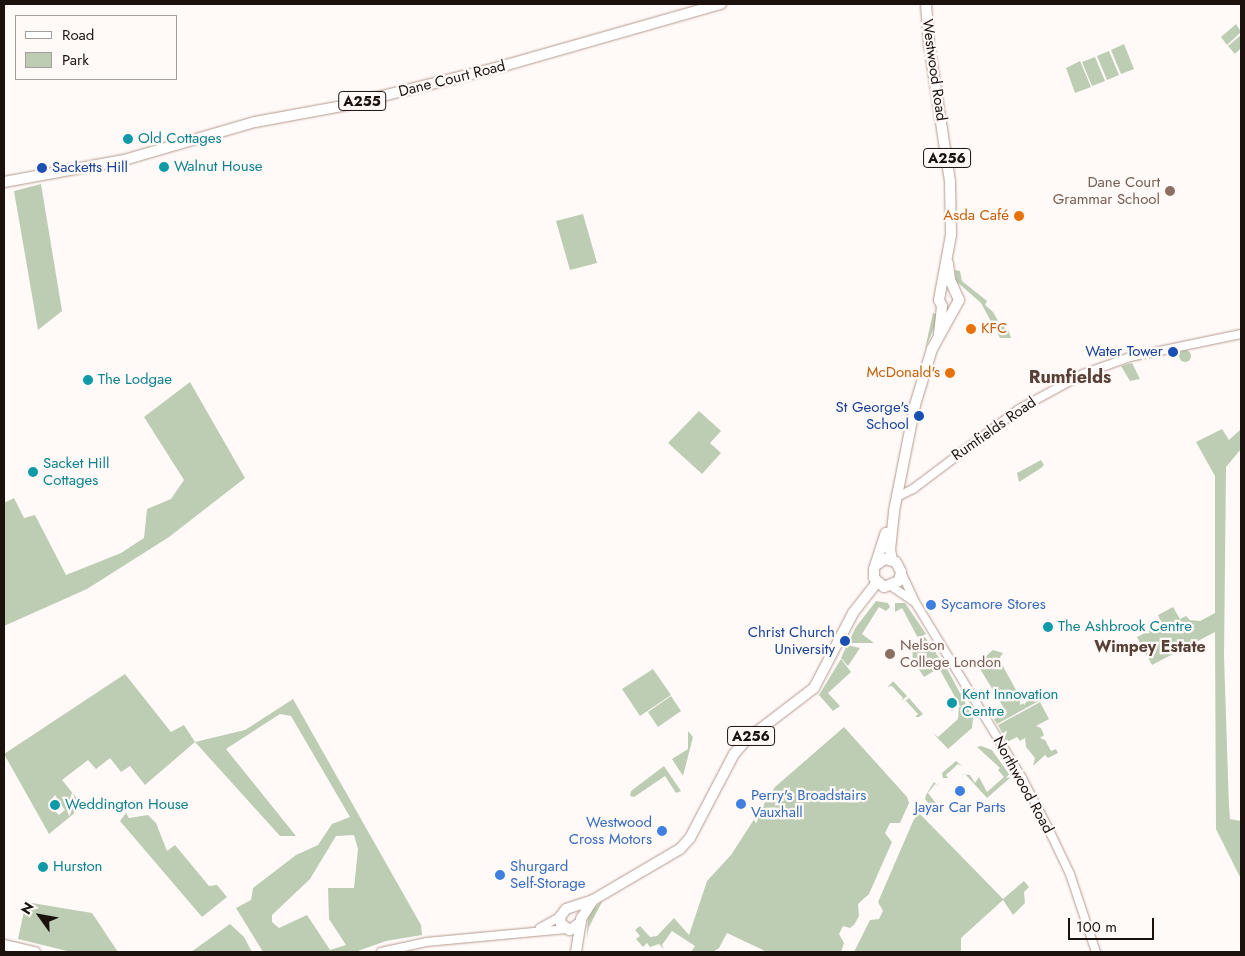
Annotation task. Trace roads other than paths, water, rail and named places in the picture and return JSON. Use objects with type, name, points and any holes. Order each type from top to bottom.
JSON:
[{"type":"main road","name":"Dane Court Road","points":[[4,182],[124,160],[255,122],[342,106],[487,71],[721,4]]},
{"type":"main road","name":"Westwood Road","points":[[926,4],[929,44],[950,182],[948,255],[941,293],[942,306]]},
{"type":"main road","name":"Westwood Road","points":[[948,255],[954,290],[959,300],[954,308]]},
{"type":"main road","points":[[941,293],[954,290]]},
{"type":"main road","points":[[890,587],[877,582],[873,574],[894,511],[926,366],[939,334],[954,308],[942,306],[939,334]]},
{"type":"main road","points":[[894,511],[890,550],[892,560],[902,572]]},
{"type":"main road","points":[[876,565],[882,560],[892,560]]},
{"type":"main road","name":"A256","points":[[851,619],[899,581],[902,572]]},
{"type":"main road","name":"A256","points":[[576,952],[568,929],[560,917],[566,909],[593,900],[680,850],[690,838],[734,754],[746,740],[814,688],[851,619],[877,582]]},
{"type":"main road","name":"A256","points":[[576,952],[581,921],[593,900]]},
{"type":"main road","points":[[573,908],[581,921]]},
{"type":"main road","name":"A256","points":[[568,929],[581,921]]},
{"type":"main road","points":[[4,946],[35,952]]},
{"type":"street","name":"Rumfields Road","points":[[897,498],[913,489],[1019,409],[1083,374],[1130,357],[1241,334]]},
{"type":"street","name":"Northwood Road","points":[[902,572],[915,602],[1035,804],[1070,874],[1096,952]]},
{"type":"street","name":"Northwood Road","points":[[890,587],[915,602]]},
{"type":"street","points":[[534,931],[560,917]]},
{"type":"street","points":[[381,952],[426,942],[568,929]]},
{"type":"place","name":"Old Cottages","points":[[128,139]]},
{"type":"place","name":"Walnut House","points":[[164,167]]},
{"type":"place","name":"Sacketts Hill","points":[[42,168]]},
{"type":"place","name":"Dane Court Grammar School","points":[[1170,191]]},
{"type":"place","name":"Asda Café","points":[[1019,216]]},
{"type":"place","name":"KFC","points":[[971,329]]},
{"type":"place","name":"Water Tower","points":[[1173,352]]},
{"type":"place","name":"McDonald's","points":[[950,373]]},
{"type":"place","name":"The Lodgae","points":[[88,380]]},
{"type":"place","name":"St George's School","points":[[919,416]]},
{"type":"place","name":"Sacket Hill Cottages","points":[[33,472]]},
{"type":"place","name":"Sycamore Stores","points":[[931,605]]},
{"type":"place","name":"The Ashbrook Centre","points":[[1048,627]]},
{"type":"place","name":"Christ Church University","points":[[845,641]]},
{"type":"place","name":"Nelson College London","points":[[890,654]]},
{"type":"place","name":"Kent Innovation Centre","points":[[952,703]]},
{"type":"place","name":"Jayar Car Parts","points":[[960,791]]},
{"type":"place","name":"Perry's Broadstairs Vauxhall","points":[[741,804]]},
{"type":"place","name":"Weddington House","points":[[55,805]]},
{"type":"place","name":"Westwood Cross Motors","points":[[662,831]]},
{"type":"place","name":"Hurston","points":[[43,867]]},
{"type":"place","name":"Shurgard Self-Storage","points":[[500,875]]},
{"type":"district","name":"Rumfields","points":[[1070,377]]},
{"type":"district","name":"Wimpey Estate","points":[[1150,647]]}]
